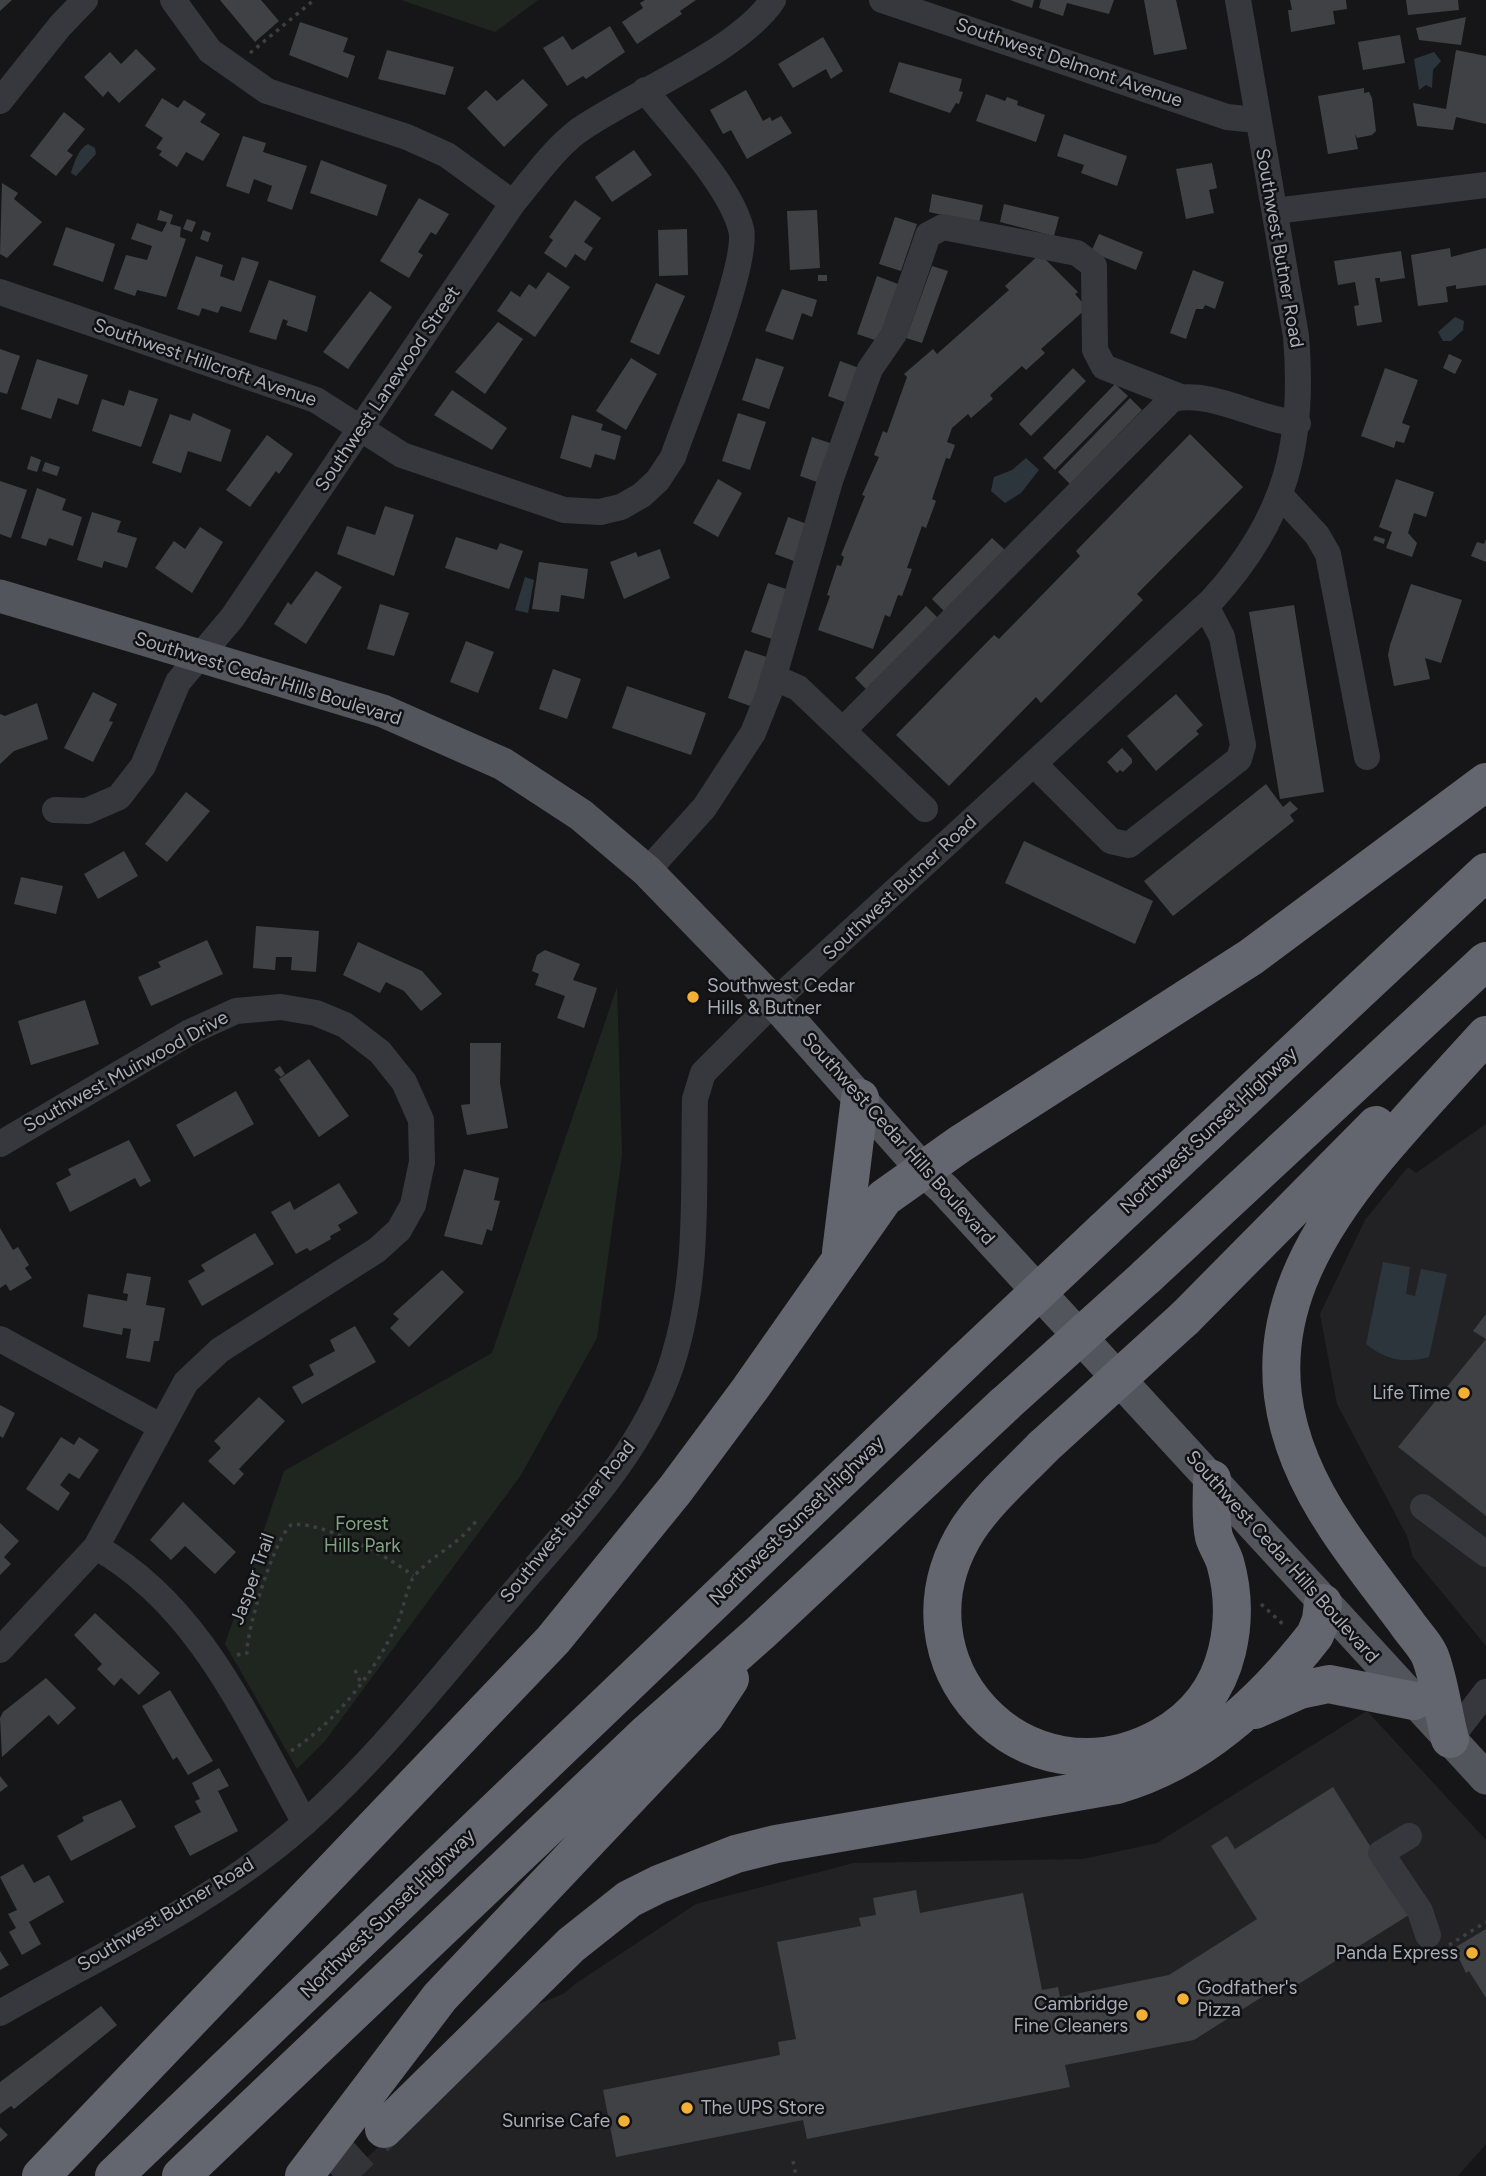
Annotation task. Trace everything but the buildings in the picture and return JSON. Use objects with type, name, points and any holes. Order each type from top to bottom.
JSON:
[{"type":"highway","points":[[41,2176],[553,1640],[616,1566],[690,1469],[884,1198],[1251,957],[1486,782]]},
{"type":"highway","name":"Northwest Sunset Highway","points":[[114,2176],[965,1361],[1486,872]]},
{"type":"highway","points":[[181,2176],[645,1735],[760,1633],[1486,961]]},
{"type":"highway","points":[[1212,1479],[1214,1537],[1224,1559],[1231,1590],[1231,1631],[1217,1680],[1191,1716],[1146,1745],[1111,1755],[1062,1756],[1017,1739],[987,1717],[962,1686],[948,1655],[940,1622],[950,1572],[968,1530],[1043,1447],[1185,1318],[1432,1069],[1486,1034]]},
{"type":"highway","points":[[1450,1739],[1430,1655],[1336,1527],[1297,1453],[1281,1388],[1282,1340],[1289,1301],[1305,1261],[1326,1224],[1359,1181],[1486,1034]]},
{"type":"highway","points":[[840,1259],[860,1098]]},
{"type":"highway","points":[[1241,1717],[1315,1636],[1321,1620],[1322,1603]]},
{"type":"highway","points":[[304,2176],[440,1997],[705,1717],[760,1633]]},
{"type":"highway","points":[[384,2129],[571,1945],[629,1899],[659,1884],[724,1858],[776,1844],[1128,1782],[1182,1760],[1241,1717],[1300,1690],[1329,1684],[1414,1702]]},
{"type":"main road","name":"Southwest Cedar Hills Boulevard","points":[[0,596],[383,711],[503,764],[581,815],[647,870],[774,1002],[923,1170],[1212,1479],[1322,1603],[1486,1778]]},
{"type":"street","points":[[0,101],[60,26],[85,0]]},
{"type":"street","points":[[173,0],[210,51],[267,91],[407,137],[447,155],[513,203]]},
{"type":"street","name":"Southwest Lanewood Street","points":[[55,810],[87,811],[119,797],[143,766],[178,681],[232,618],[513,203],[577,132],[728,42],[765,12],[773,0]]},
{"type":"street","name":"Southwest Delmont Avenue","points":[[882,0],[1227,117],[1257,120]]},
{"type":"street","name":"Southwest Butner Road","points":[[0,2013],[201,1899],[242,1872],[305,1823],[392,1734],[551,1548],[606,1480],[651,1412],[682,1331],[691,1279],[695,1099],[700,1081],[712,1062],[1206,606],[1237,573],[1269,525],[1293,457],[1300,380],[1296,336],[1238,0]]},
{"type":"street","name":"Southwest Hillcroft Avenue","points":[[0,292],[316,400],[360,429],[419,462],[573,512],[600,512],[621,507],[642,495],[658,480],[673,457],[740,265],[742,231],[726,193],[645,90]]},
{"type":"street","points":[[1275,211],[1486,185]]},
{"type":"street","points":[[647,870],[704,808],[753,733],[773,677],[848,431],[870,369],[894,334],[928,236],[943,227],[1077,253],[1094,266],[1095,350],[1104,368],[1181,397]]},
{"type":"street","points":[[843,730],[1172,399],[1192,395],[1277,421],[1298,423]]},
{"type":"street","points":[[1281,496],[1317,536],[1328,554],[1367,757]]},
{"type":"street","points":[[1034,764],[1111,841],[1122,845],[1129,845],[1234,764],[1243,753],[1243,745],[1222,637],[1206,606]]},
{"type":"street","points":[[773,677],[798,688],[925,809]]},
{"type":"street","name":"Southwest Muirwood Drive","points":[[0,1144],[190,1032],[236,1011],[281,1007],[316,1013],[335,1021],[380,1052],[404,1083],[421,1120],[422,1162],[413,1205],[399,1230],[377,1250],[220,1350],[186,1382],[160,1426],[135,1481],[96,1548],[0,1650]]},
{"type":"street","points":[[0,1339],[160,1426]]},
{"type":"street","points":[[1423,1507],[1486,1554]]},
{"type":"street","points":[[96,1548],[121,1564],[179,1616],[208,1652],[305,1823]]},
{"type":"street","points":[[1450,1739],[1486,1692]]},
{"type":"street","points":[[1409,1836],[1381,1853],[1438,1940]]},
{"type":"path","points":[[234,69],[314,0]]},
{"type":"path","points":[[272,1763],[314,1734],[360,1683],[391,1637],[413,1576],[453,1547],[476,1521]]},
{"type":"path","name":"Jasper Trail","points":[[247,1653],[246,1640],[264,1582],[283,1535],[291,1525],[316,1527],[370,1549],[413,1576]]},
{"type":"path","points":[[1254,1597],[1295,1634]]},
{"type":"path","points":[[355,1670],[360,1683]]},
{"type":"path","points":[[1438,1940],[1486,1922]]},
{"type":"path","points":[[793,2161],[796,2176]]},
{"type":"shaded area","points":[[1434,52],[1441,61],[1433,70],[1432,88],[1426,85],[1419,90],[1414,59]]},
{"type":"shaded area","points":[[88,144],[95,148],[96,154],[76,176],[71,173],[75,161]]},
{"type":"shaded area","points":[[1455,317],[1464,321],[1463,330],[1451,341],[1443,341],[1438,332]]},
{"type":"shaded area","points":[[1026,458],[1039,470],[1021,493],[1005,503],[991,491],[994,477],[1012,470]]},
{"type":"shaded area","points":[[525,577],[534,580],[528,613],[515,610]]},
{"type":"shaded area","points":[[1486,1124],[1486,1646],[1413,1557],[1407,1536],[1337,1404],[1320,1314],[1365,1220],[1408,1167],[1416,1173]]},
{"type":"shaded area","points":[[1383,1262],[1410,1267],[1406,1294],[1415,1296],[1421,1269],[1447,1274],[1429,1357],[1396,1359],[1381,1354],[1366,1344]]},
{"type":"shaded area","points":[[1367,1711],[1486,1840],[1486,2144],[1458,2176],[347,2176],[529,2008],[565,1993],[696,1904],[854,1863],[1083,1859],[1157,1843]]},
{"type":"green space","points":[[401,0],[538,0],[495,32]]},
{"type":"green space","name":"Forest Hills Park","points":[[617,987],[622,1155],[597,1338],[521,1475],[325,1741],[297,1769],[225,1644],[284,1471],[492,1353]]},
{"type":"tunnel","points":[[333,2176],[384,2129]]},
{"type":"place","name":"Southwest Cedar Hills & Butner","points":[[693,997]]},
{"type":"place","name":"Life Time","points":[[1464,1393]]},
{"type":"place","name":"Panda Express","points":[[1472,1953]]},
{"type":"place","name":"Godfather's Pizza","points":[[1183,1999]]},
{"type":"place","name":"Cambridge Fine Cleaners","points":[[1142,2015]]},
{"type":"place","name":"The UPS Store","points":[[687,2108]]},
{"type":"place","name":"Sunrise Cafe","points":[[624,2121]]}]
